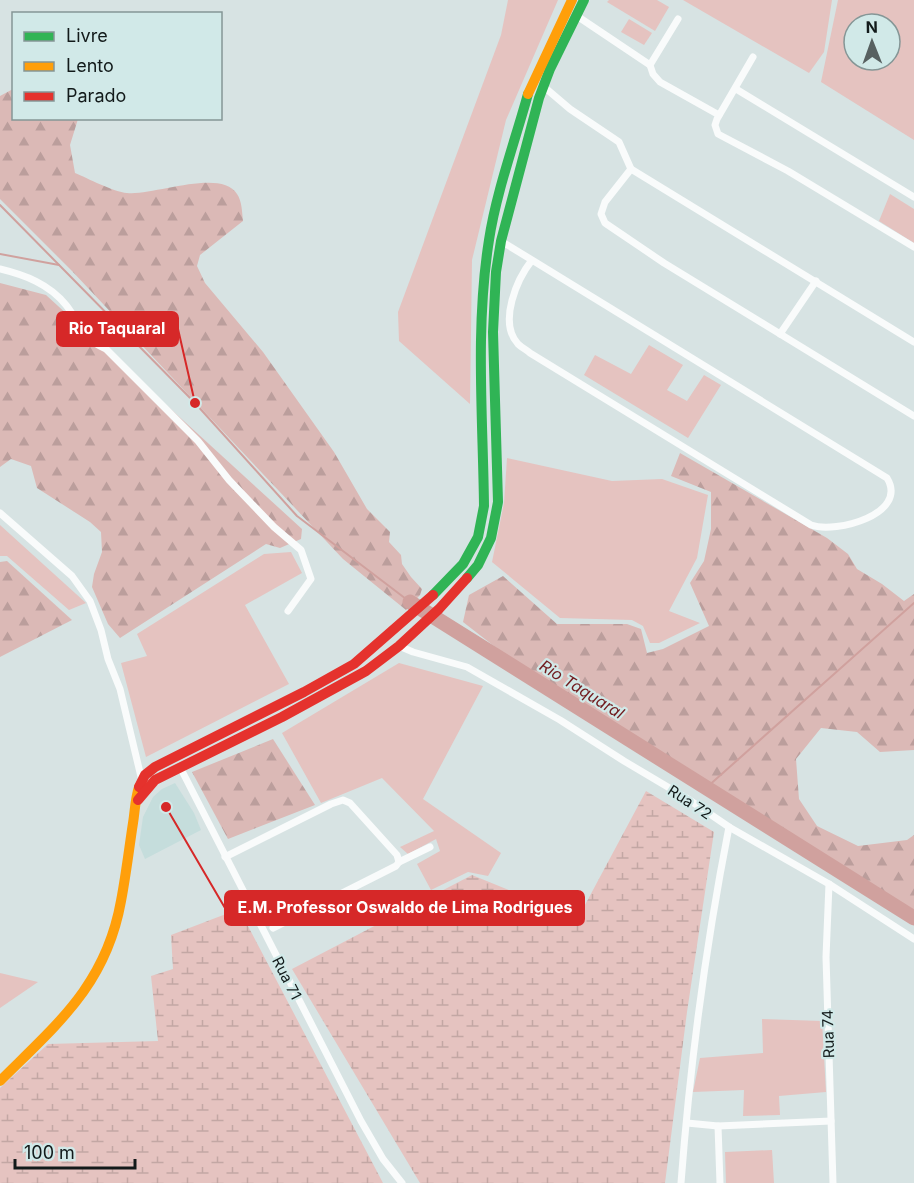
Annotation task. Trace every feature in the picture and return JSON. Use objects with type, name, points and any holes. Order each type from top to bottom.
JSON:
[{"type":"main road","points":[[0,1081],[71,1010],[90,984],[102,960],[118,916],[138,789],[148,772],[338,674],[371,651],[405,621],[463,564],[474,547],[481,527],[484,493],[481,314],[483,277],[489,238],[530,88],[572,0]]},
{"type":"main road","points":[[136,803],[152,783],[366,671],[399,646],[439,609],[478,565],[491,538],[498,502],[493,332],[496,272],[501,242],[521,160],[543,86],[584,0]]},
{"type":"street","points":[[577,16],[650,65],[653,74],[660,82],[718,115]]},
{"type":"street","points":[[650,65],[678,19]]},
{"type":"street","points":[[753,57],[736,89],[718,115],[715,125],[718,134],[788,171],[914,248]]},
{"type":"street","points":[[543,86],[570,109],[619,142],[631,169],[914,342]]},
{"type":"street","points":[[736,89],[914,197]]},
{"type":"street","points":[[631,169],[605,202],[601,214],[605,223],[664,263],[914,416]]},
{"type":"street","points":[[501,242],[532,260],[887,478],[892,486],[891,495],[878,512],[868,519],[835,528],[819,528],[811,525],[530,353],[518,344],[511,331],[510,322],[512,298],[516,286],[522,272],[532,260]]},
{"type":"street","points":[[0,269],[33,279],[57,295],[68,307],[79,328],[92,343],[106,349],[198,441],[236,488],[274,527],[301,550],[311,579],[288,611]]},
{"type":"street","points":[[780,334],[816,281]]},
{"type":"street","points":[[0,513],[72,576],[90,601],[120,689],[142,781]]},
{"type":"street","name":"Rua 72","points":[[399,646],[467,667],[560,720],[729,827],[711,933],[681,1183]]},
{"type":"street","name":"Rua 71","points":[[180,767],[361,1121],[383,1159],[402,1183]]},
{"type":"street","points":[[225,856],[343,800],[350,803],[397,855],[399,862]]},
{"type":"street","points":[[729,827],[829,884],[914,939]]},
{"type":"street","points":[[273,928],[430,847]]},
{"type":"street","name":"Rua 74","points":[[829,884],[826,957],[833,1183]]},
{"type":"street","points":[[687,1123],[718,1126],[831,1121]]},
{"type":"street","points":[[718,1126],[720,1183]]},
{"type":"shaded area","points":[[175,783],[194,813],[201,830],[145,859],[139,845],[143,817],[153,797],[162,789]]},
{"type":"green space","points":[[508,0],[558,0],[506,120],[472,260],[470,404],[399,341],[398,312],[501,35]]},
{"type":"green space","points":[[609,0],[657,0],[669,7],[655,31],[607,2]]},
{"type":"green space","points":[[683,0],[832,0],[824,52],[809,73]]},
{"type":"green space","points":[[838,0],[914,0],[914,140],[821,82]]},
{"type":"green space","points":[[629,19],[652,33],[644,45],[621,32]]},
{"type":"green space","points":[[12,90],[12,120],[78,120],[70,145],[75,173],[108,188],[127,193],[139,193],[186,185],[217,183],[229,187],[237,194],[241,203],[243,221],[200,255],[197,266],[205,283],[263,352],[334,452],[367,509],[390,532],[389,542],[401,555],[402,564],[422,589],[420,595],[406,610],[343,559],[72,271],[0,199],[0,96]]},
{"type":"green space","points":[[890,194],[914,209],[914,243],[879,221]]},
{"type":"green space","points":[[0,283],[46,295],[302,529],[301,539],[280,548],[266,544],[120,638],[108,624],[92,587],[102,552],[101,532],[90,522],[37,488],[31,466],[11,459],[0,467]]},
{"type":"green space","points":[[649,345],[683,365],[667,390],[687,401],[704,375],[721,385],[688,438],[584,375],[595,355],[631,374]]},
{"type":"green space","points":[[680,453],[827,538],[848,554],[857,569],[904,601],[914,594],[914,750],[880,752],[857,732],[821,728],[796,759],[799,799],[817,826],[858,846],[907,840],[914,835],[914,915],[684,777],[611,723],[534,677],[463,622],[469,595],[503,576],[557,624],[627,624],[641,629],[647,653],[663,649],[709,626],[690,583],[704,561],[711,529],[711,492],[671,476]]},
{"type":"green space","points":[[507,458],[612,481],[662,479],[708,495],[697,558],[669,611],[700,623],[659,643],[650,643],[643,626],[632,620],[560,618],[492,562],[504,503]]},
{"type":"green space","points":[[0,525],[86,603],[69,610],[7,556],[0,556]]},
{"type":"green space","points":[[291,552],[302,573],[245,605],[289,684],[146,757],[121,663],[147,656],[137,634],[264,554]]},
{"type":"green space","points":[[7,561],[72,620],[0,657],[0,562]]},
{"type":"green space","points":[[399,663],[483,686],[423,799],[501,853],[488,876],[468,872],[431,890],[417,864],[440,851],[436,839],[408,854],[400,847],[434,831],[382,778],[321,803],[282,733]]},
{"type":"green space","points":[[273,739],[315,805],[228,839],[192,772]]},
{"type":"green space","points":[[646,791],[714,832],[687,1012],[665,1183],[420,1183],[292,969],[472,875],[578,918]]},
{"type":"green space","points":[[239,909],[383,1183],[0,1183],[0,1088],[48,1044],[158,1041],[151,976],[173,969],[171,935]]},
{"type":"green space","points":[[0,973],[38,982],[0,1008]]},
{"type":"green space","points":[[762,1019],[822,1021],[826,1092],[779,1096],[780,1115],[743,1116],[744,1090],[693,1092],[700,1058],[763,1053]]},
{"type":"green space","points":[[772,1150],[774,1183],[726,1183],[725,1152]]},
{"type":"waterway","name":"Rio Taquaral","points":[[0,205],[195,403],[297,516],[410,602]]},
{"type":"waterway","points":[[0,254],[59,265]]},
{"type":"waterway","name":"Rio Taquaral","points":[[410,602],[914,918]]},
{"type":"waterway","points":[[706,788],[914,603]]},
{"type":"traffic: fast","points":[[467,578],[478,565],[491,538],[498,502],[493,332],[496,272],[501,241],[539,98],[550,69],[584,0]]},
{"type":"traffic: fast","points":[[433,595],[463,564],[478,537],[484,506],[481,340],[485,273],[496,204],[528,94]]},
{"type":"traffic: slow","points":[[528,94],[572,0]]},
{"type":"traffic: slow","points":[[0,1081],[41,1041],[76,1001],[104,957],[114,931],[121,901],[139,787]]},
{"type":"traffic: jam","points":[[138,800],[155,780],[282,717],[366,671],[399,646],[439,609],[467,578]]},
{"type":"traffic: jam","points":[[139,787],[145,775],[155,767],[304,692],[354,664],[433,595]]},
{"type":"place","name":"Rio Taquaral","points":[[195,403]]},
{"type":"place","name":"E.M. Professor Oswaldo de Lima Rodrigues","points":[[166,807]]}]
